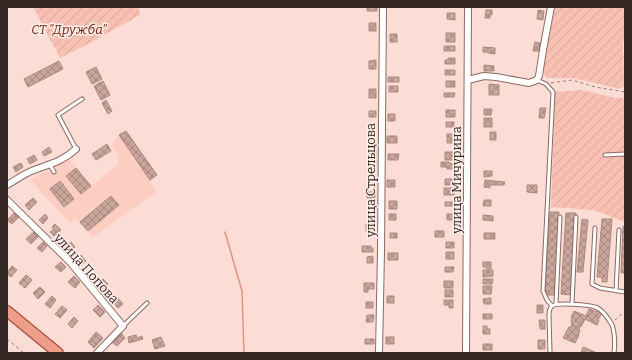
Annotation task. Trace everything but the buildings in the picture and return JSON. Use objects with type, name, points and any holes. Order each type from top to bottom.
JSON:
[{"type":"main road","points":[[7,311],[58,353]]},
{"type":"street","name":"улица Стрельцова","points":[[379,353],[383,7]]},
{"type":"street","name":"улица Мичурина","points":[[466,353],[468,7]]},
{"type":"street","points":[[468,80],[484,76],[530,83],[537,80],[552,7]]},
{"type":"street","points":[[7,185],[33,170],[50,165],[76,149]]},
{"type":"street","name":"улица Попова","points":[[7,200],[71,263],[123,326]]},
{"type":"street","points":[[97,353],[123,326]]},
{"type":"lane","points":[[537,80],[546,84],[553,92],[544,291],[547,300],[552,306]]},
{"type":"lane","points":[[76,149],[58,115],[82,99]]},
{"type":"lane","points":[[605,155],[625,154]]},
{"type":"lane","points":[[50,165],[54,172]]},
{"type":"lane","points":[[556,304],[560,217]]},
{"type":"lane","points":[[572,304],[576,217]]},
{"type":"lane","points":[[594,228],[592,284],[600,288],[625,292]]},
{"type":"lane","points":[[616,291],[619,230]]},
{"type":"lane","points":[[123,326],[147,303]]},
{"type":"lane","points":[[550,353],[549,315],[552,306],[556,304],[596,307],[602,311],[613,326],[615,345],[614,353]]},
{"type":"path","points":[[546,84],[572,80],[594,87],[625,92]]},
{"type":"path","points":[[611,323],[625,311]]},
{"type":"path","points":[[7,339],[24,353]]},
{"type":"shaded area","points":[[126,131],[157,175],[150,180],[157,192],[93,237],[75,219],[70,223],[30,180],[46,171],[52,173],[56,171],[57,164],[69,159],[91,186],[118,165],[118,156],[112,145],[119,135]]},
{"type":"green space","name":"СТ \"Дружба\"","points":[[33,7],[138,7],[140,15],[60,58]]},
{"type":"green space","points":[[555,7],[625,7],[625,35],[623,43],[624,86],[620,89],[573,78],[546,78],[543,71]]},
{"type":"green space","points":[[582,90],[615,98],[625,98],[625,222],[593,210],[551,207],[555,92]]},
{"type":"waterway","points":[[225,232],[242,291],[244,353]]}]
